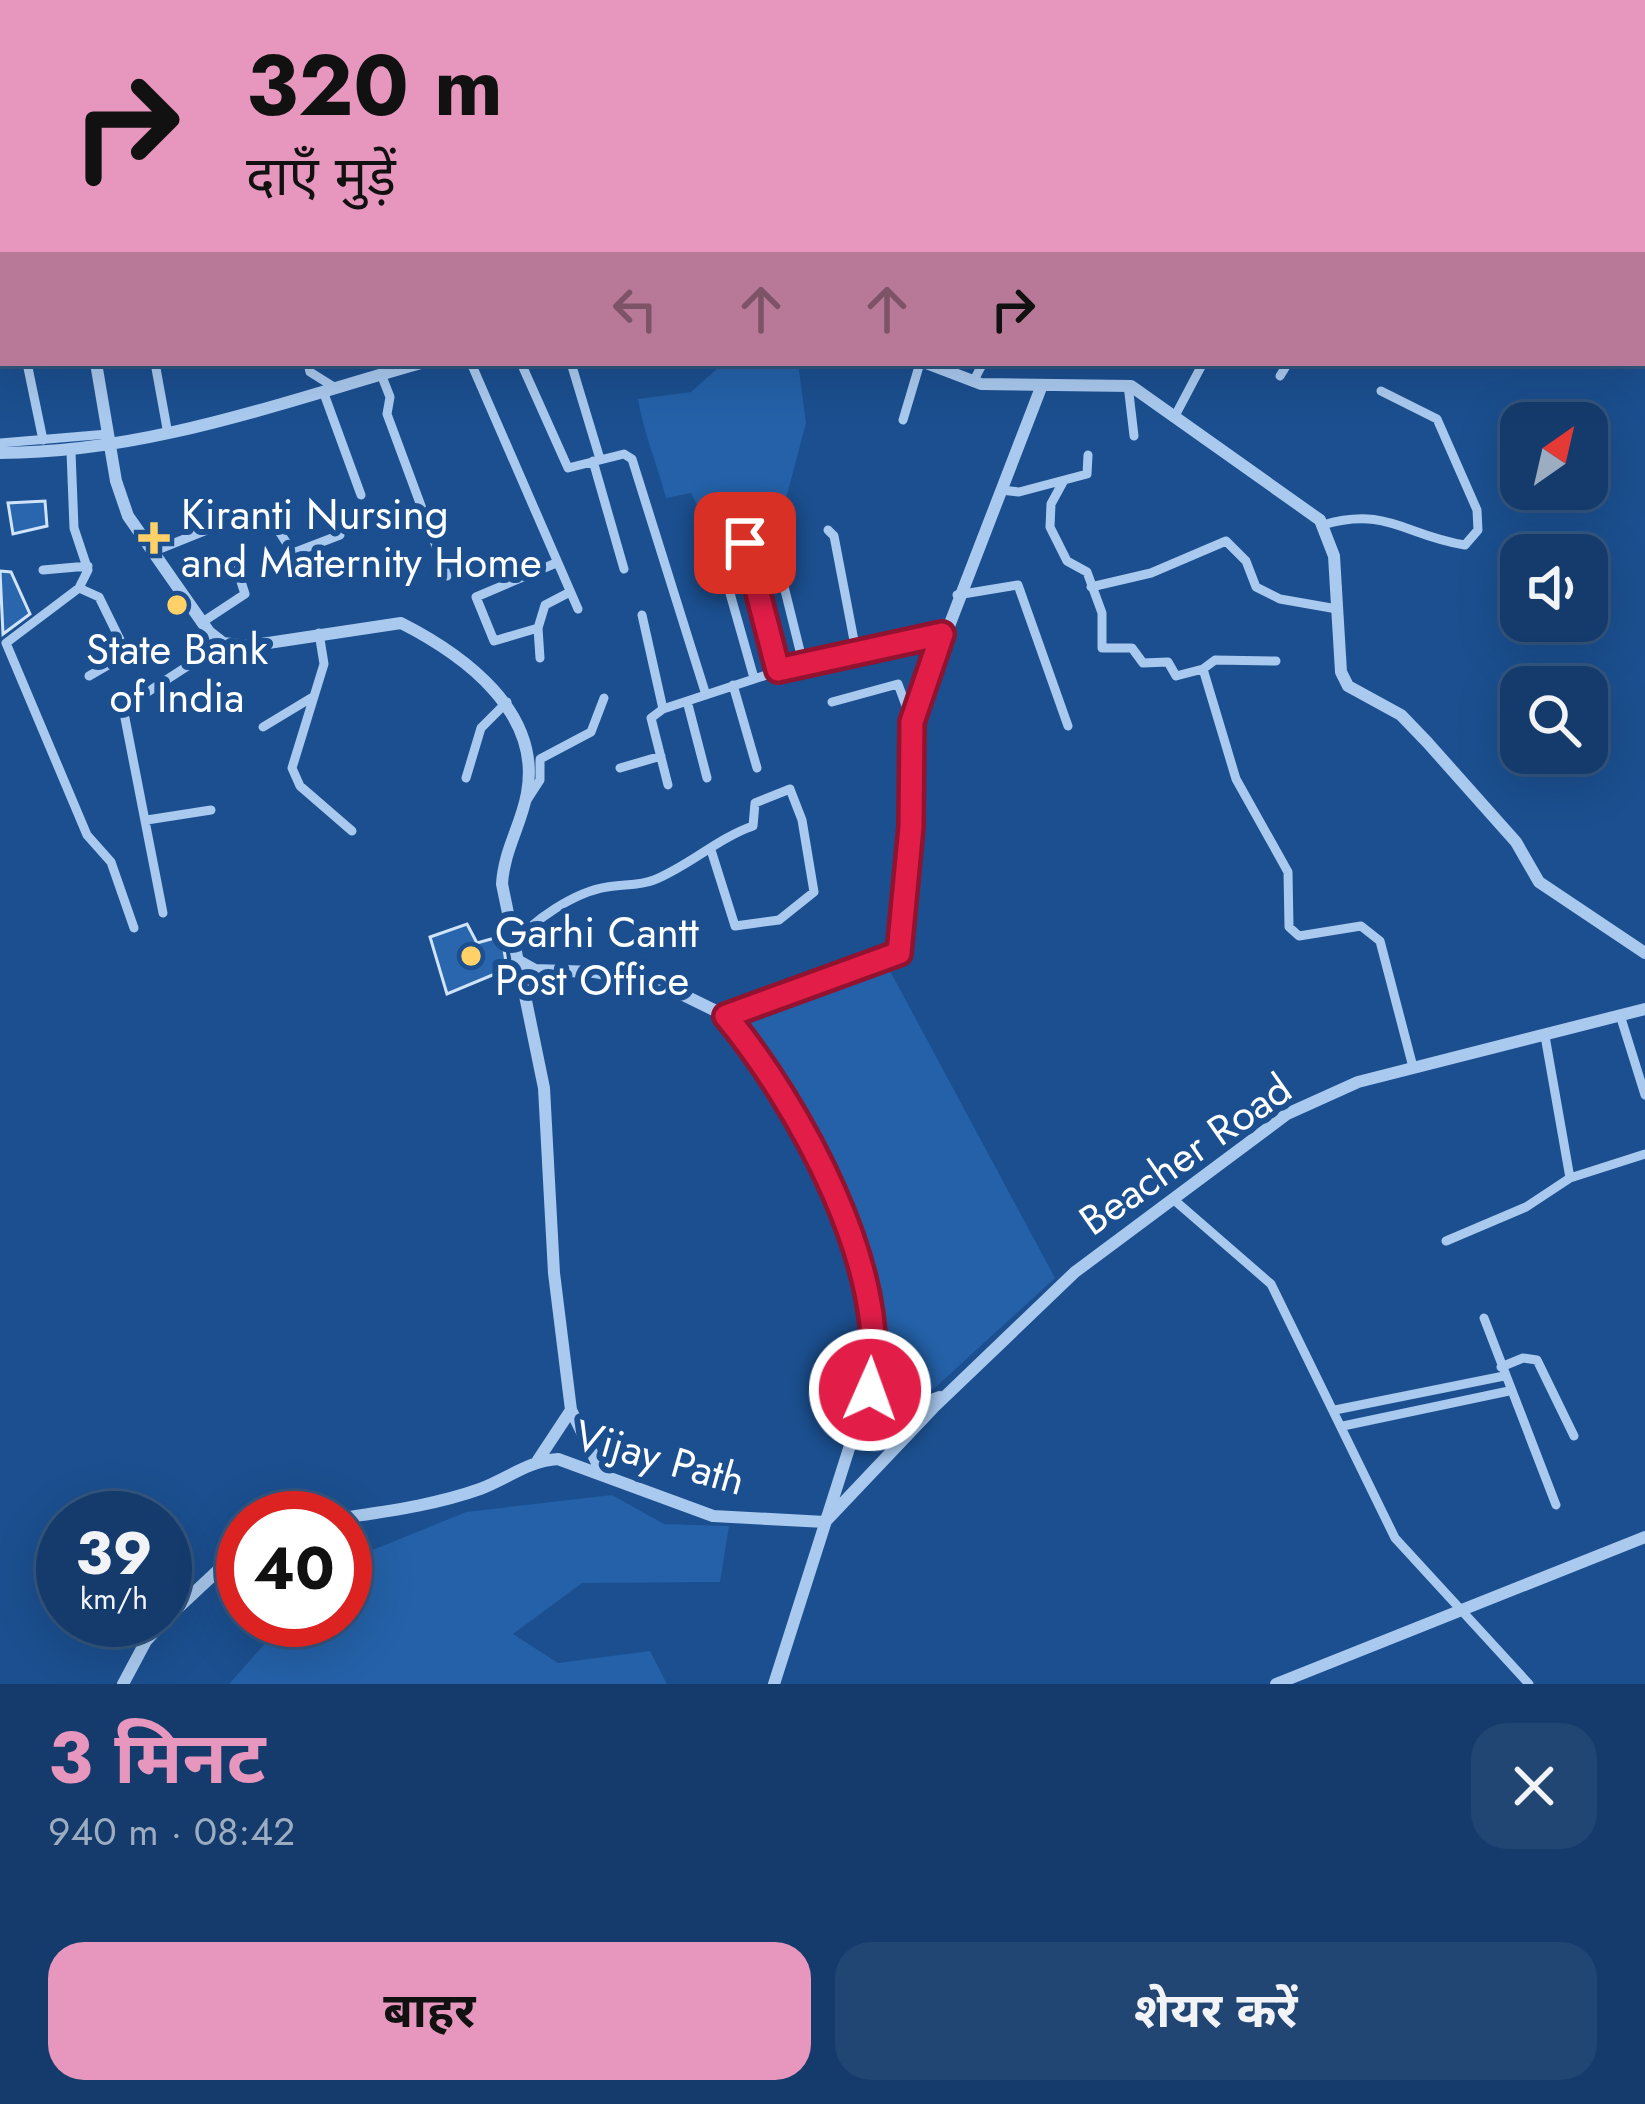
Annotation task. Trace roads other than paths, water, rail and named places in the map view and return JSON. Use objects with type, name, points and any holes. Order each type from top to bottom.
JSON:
[{"type":"street","points":[[28,366],[43,440]]},
{"type":"street","points":[[96,366],[108,440],[128,516],[201,623],[223,643],[248,646],[401,622],[449,652],[507,702],[528,766],[523,804]]},
{"type":"street","points":[[156,366],[169,436]]},
{"type":"street","points":[[309,366],[328,389],[361,495]]},
{"type":"street","points":[[0,443],[169,436],[410,366]]},
{"type":"street","points":[[472,366],[578,609]]},
{"type":"street","points":[[522,366],[565,464],[574,468],[624,454],[633,462],[706,694]]},
{"type":"street","points":[[572,366],[624,569]]},
{"type":"street","points":[[902,420],[922,366]]},
{"type":"street","points":[[931,366],[973,382],[1128,385],[1176,414],[1323,525],[1334,556],[1341,672],[1348,686],[1401,715],[1516,842],[1539,883],[1645,953]]},
{"type":"street","points":[[973,382],[981,366]]},
{"type":"street","points":[[1176,414],[1201,366]]},
{"type":"street","points":[[1280,376],[1286,366]]},
{"type":"street","points":[[381,374],[390,397],[388,414],[447,576]]},
{"type":"street","points":[[726,1016],[899,953],[911,827],[912,722],[942,634],[1042,385]]},
{"type":"street","points":[[1128,385],[1134,436]]},
{"type":"street","points":[[1323,525],[1354,516],[1383,518],[1465,545],[1478,530],[1477,510],[1437,419],[1381,391]]},
{"type":"street","points":[[0,453],[70,452],[108,440]]},
{"type":"street","points":[[70,452],[74,529],[88,566],[79,588],[6,643],[87,835],[111,862],[134,928]]},
{"type":"street","points":[[1001,490],[1063,482],[1090,472],[1088,454]]},
{"type":"street","points":[[1063,482],[1052,504],[1050,527],[1067,561],[1084,567],[1102,613],[1103,650],[1132,648],[1143,663],[1169,663],[1176,676],[1203,669],[1215,660],[1276,662]]},
{"type":"street","points":[[152,553],[257,510],[268,514],[292,554],[340,535]]},
{"type":"street","points":[[828,530],[834,536],[856,651]]},
{"type":"street","points":[[772,538],[803,663]]},
{"type":"street","points":[[1091,587],[1125,575],[1151,573],[1231,542],[1246,562],[1251,581],[1263,592],[1337,609]]},
{"type":"street","points":[[745,543],[778,670]]},
{"type":"street","points":[[718,551],[754,678]]},
{"type":"street","points":[[538,628],[494,641],[476,596],[556,563]]},
{"type":"street","points":[[44,570],[88,566]]},
{"type":"street","points":[[236,566],[250,611]]},
{"type":"street","points":[[957,596],[1018,584],[1067,726]]},
{"type":"street","points":[[79,588],[99,597],[127,654],[89,676]]},
{"type":"street","points":[[540,658],[538,628],[544,605],[570,592]]},
{"type":"street","points":[[201,623],[245,594]]},
{"type":"street","points":[[641,615],[663,709]]},
{"type":"street","points":[[319,633],[324,664],[311,698],[294,777],[352,831]]},
{"type":"street","points":[[668,785],[651,718],[663,709],[803,663],[942,634]]},
{"type":"street","points":[[163,913],[123,706],[223,643]]},
{"type":"street","points":[[1203,669],[1236,779],[1288,872],[1288,928],[1298,936],[1361,926],[1371,930],[1380,941],[1413,1067]]},
{"type":"street","points":[[832,702],[898,684],[912,722]]},
{"type":"street","points":[[733,685],[757,768]]},
{"type":"street","points":[[263,727],[311,698]]},
{"type":"street","points":[[602,1472],[571,1410],[554,1273],[544,1088],[514,952],[503,855],[523,804],[540,780],[540,759],[590,732],[604,698]]},
{"type":"street","points":[[687,701],[707,778]]},
{"type":"street","points":[[466,778],[483,723],[507,702]]},
{"type":"street","points":[[620,768],[661,756]]},
{"type":"street","points":[[514,952],[533,922],[595,891],[656,879],[753,826],[755,803],[792,789],[814,892],[779,920],[735,926],[711,850]]},
{"type":"street","points":[[146,820],[211,810]]},
{"type":"street","points":[[514,952],[530,969],[595,972],[661,984],[726,1016],[787,1105],[831,1183],[859,1269],[874,1337],[875,1367],[774,1684]]},
{"type":"street","name":"Beacher Road","points":[[825,1522],[1075,1272],[1288,1114],[1358,1082],[1645,1010]]},
{"type":"street","points":[[1620,1015],[1645,1095]]},
{"type":"street","points":[[1545,1036],[1570,1178]]},
{"type":"street","points":[[1446,1241],[1526,1207],[1570,1178],[1645,1154]]},
{"type":"street","points":[[1173,1199],[1270,1284],[1395,1538],[1529,1684]]},
{"type":"street","points":[[1484,1318],[1556,1505]]},
{"type":"street","points":[[1334,1410],[1503,1371],[1523,1358],[1537,1360],[1574,1436]]},
{"type":"street","points":[[875,1367],[892,1395],[926,1402],[947,1395]]},
{"type":"street","points":[[1343,1426],[1509,1391]]},
{"type":"street","points":[[538,1460],[571,1410]]},
{"type":"street","name":"Vijay Path","points":[[372,1513],[423,1505],[482,1488],[538,1460],[558,1460],[602,1472],[713,1516],[825,1522]]},
{"type":"street","points":[[1276,1684],[1645,1538]]},
{"type":"street","points":[[192,1595],[216,1572]]},
{"type":"street","points":[[123,1684],[143,1647]]},
{"type":"place","name":"Kiranti Nursing and Maternity Home","points":[[154,538]]},
{"type":"place","name":"State Bank of India","points":[[177,605]]},
{"type":"place","name":"Garhi Cantt Post Office","points":[[471,956]]}]
